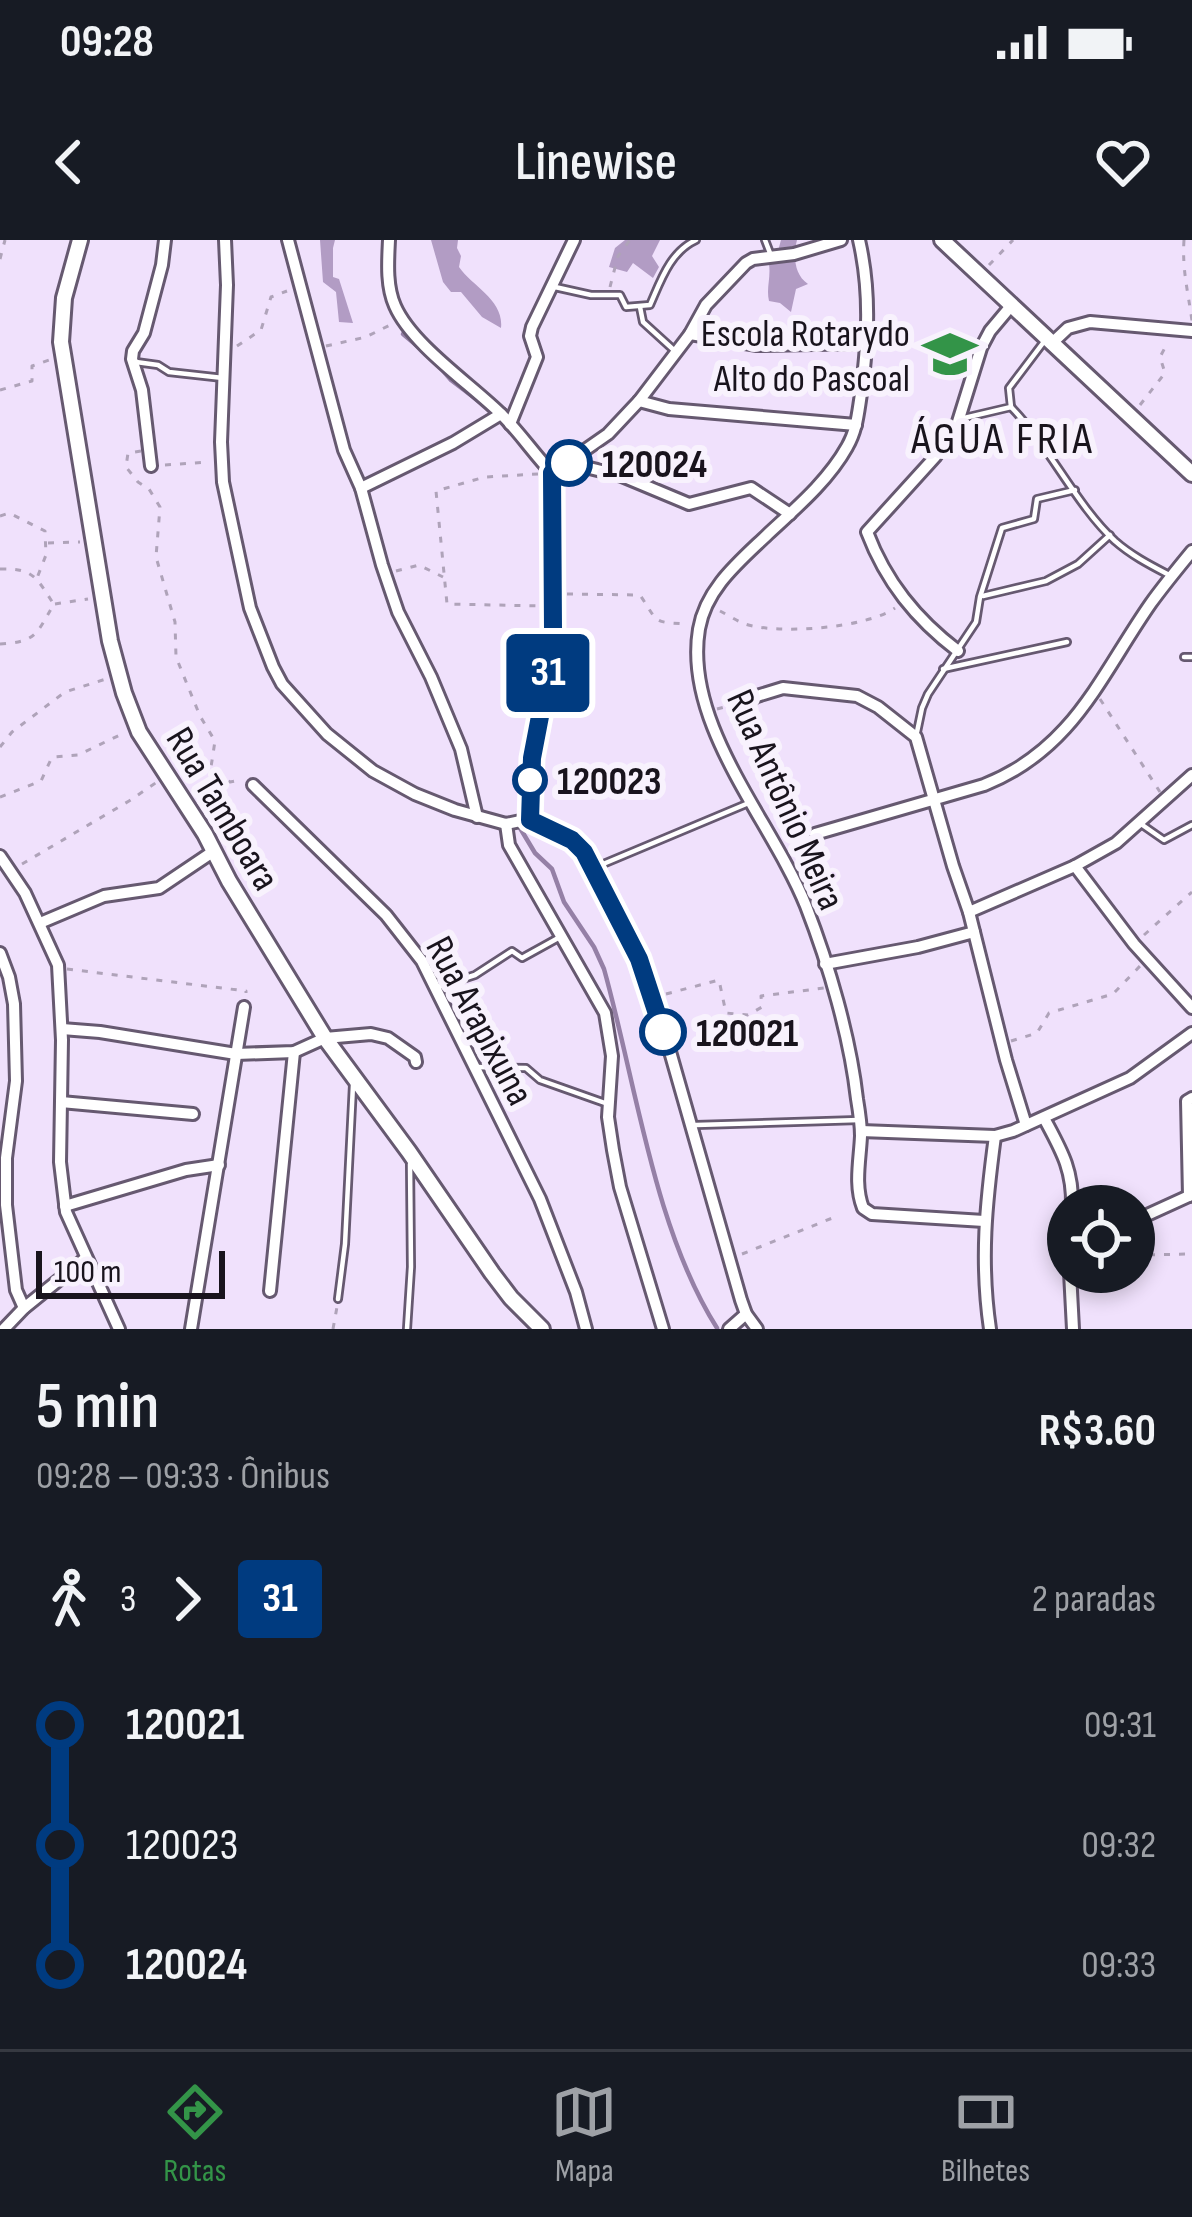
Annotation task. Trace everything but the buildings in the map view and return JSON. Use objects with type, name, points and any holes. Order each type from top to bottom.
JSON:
[{"type":"street","name":"Rua Tamboara","points":[[80,240],[60,319],[63,358],[110,641],[137,726],[325,1038],[535,1327]]},
{"type":"street","points":[[151,466],[133,351],[144,333],[165,240]]},
{"type":"street","points":[[226,240],[223,482],[256,630],[282,684],[327,734],[373,771],[415,794],[506,824],[530,820],[579,845],[639,959],[746,1314],[758,1329]]},
{"type":"street","points":[[288,240],[344,450],[361,488],[406,630],[461,748],[477,817]]},
{"type":"street","points":[[388,240],[389,279],[394,305],[403,318],[552,473],[553,600],[546,685],[532,758],[530,820]]},
{"type":"street","points":[[361,488],[505,419],[535,365],[530,336],[574,240]]},
{"type":"street","points":[[552,473],[608,434],[639,401],[706,305],[738,269],[753,260],[841,240]]},
{"type":"street","name":"Rua Antônio Meira","points":[[859,240],[867,273],[868,344],[856,425],[848,447],[823,480],[722,580],[700,625],[699,667],[725,757],[796,884],[825,964],[854,1072],[860,1125],[859,1196],[866,1211],[984,1221]]},
{"type":"street","points":[[942,240],[1192,474]]},
{"type":"street","points":[[958,651],[904,602],[868,530],[935,457],[959,420],[981,348],[1012,306]]},
{"type":"street","points":[[1048,342],[1068,328],[1090,322],[1192,331]]},
{"type":"street","points":[[690,334],[757,345],[868,344]]},
{"type":"street","points":[[639,401],[669,409],[856,425]]},
{"type":"street","points":[[569,463],[622,476],[689,504],[752,488],[790,514]]},
{"type":"street","points":[[815,834],[984,785],[1027,763],[1096,693],[1151,603],[1192,551]]},
{"type":"street","points":[[748,701],[783,688],[857,696],[916,737],[1026,1125]]},
{"type":"street","points":[[969,912],[1076,866],[1116,843],[1192,775]]},
{"type":"street","name":"Rua Arapixuna","points":[[253,785],[386,915],[422,961],[540,1199],[586,1329]]},
{"type":"street","points":[[506,824],[509,844],[605,1013],[612,1056],[608,1117],[620,1187],[663,1329]]},
{"type":"street","points":[[40,923],[104,896],[159,888],[214,851]]},
{"type":"street","points":[[0,856],[40,923],[58,968],[60,1162],[65,1206],[119,1329]]},
{"type":"street","points":[[1076,866],[1146,959],[1192,1008]]},
{"type":"street","points":[[825,964],[974,932]]},
{"type":"street","points":[[0,953],[14,1004],[16,1081],[7,1146],[6,1205],[16,1290],[24,1309]]},
{"type":"street","points":[[190,1329],[244,1007]]},
{"type":"street","points":[[62,1030],[236,1054],[294,1052],[325,1038],[355,1034],[388,1038],[416,1062]]},
{"type":"street","points":[[860,1125],[995,1136],[1130,1078],[1192,1033]]},
{"type":"street","points":[[270,1291],[294,1052]]},
{"type":"street","points":[[1155,1211],[1190,1195],[1190,1100]]},
{"type":"street","points":[[61,1102],[193,1114]]},
{"type":"street","points":[[1044,1118],[1069,1166],[1073,1185]]},
{"type":"street","points":[[990,1329],[983,1268],[984,1221],[995,1136]]},
{"type":"street","points":[[65,1206],[186,1170],[219,1165]]},
{"type":"street","points":[[4,1329],[86,1258]]},
{"type":"street","points":[[1071,1293],[1072,1329]]},
{"type":"street","points":[[729,1329],[746,1314]]},
{"type":"lane","points":[[551,287],[590,296],[620,295],[626,308],[650,304],[667,266],[696,240]]},
{"type":"lane","points":[[765,240],[772,258]]},
{"type":"lane","points":[[640,306],[643,322],[676,352]]},
{"type":"lane","points":[[1048,342],[1009,388],[1011,406],[1110,535],[1171,576]]},
{"type":"lane","points":[[133,362],[223,378]]},
{"type":"lane","points":[[959,420],[1011,406]]},
{"type":"lane","points":[[916,737],[922,708],[976,622],[1002,528],[1034,519],[1037,499],[1075,490]]},
{"type":"lane","points":[[980,597],[1046,581],[1078,564],[1110,535]]},
{"type":"lane","points":[[943,669],[1067,642]]},
{"type":"lane","points":[[593,868],[751,802]]},
{"type":"lane","points":[[1140,822],[1164,841],[1192,825]]},
{"type":"lane","points":[[437,988],[476,975],[512,951],[522,958],[560,937]]},
{"type":"lane","points":[[476,1067],[526,1067],[540,1080],[609,1105]]},
{"type":"lane","points":[[338,1299],[353,1079]]},
{"type":"lane","points":[[690,1126],[860,1125]]},
{"type":"lane","points":[[406,1329],[410,1152]]},
{"type":"path","points":[[0,259],[5,240]]},
{"type":"path","points":[[609,293],[618,256],[630,240]]},
{"type":"path","points":[[979,276],[1013,240]]},
{"type":"path","points":[[1184,240],[1182,269],[1192,321]]},
{"type":"path","points":[[1183,251],[1192,250]]},
{"type":"path","points":[[224,350],[242,345],[261,330],[271,297],[300,287]]},
{"type":"path","points":[[316,347],[366,337],[403,318]]},
{"type":"path","points":[[1130,417],[1165,374],[1160,357],[1174,330]]},
{"type":"path","points":[[0,390],[32,381],[32,366],[37,362],[63,358]]},
{"type":"path","points":[[148,450],[128,454],[126,467],[160,507],[156,557],[175,622],[176,657],[215,741],[211,767],[230,782],[248,779],[253,785]]},
{"type":"path","points":[[151,466],[222,461]]},
{"type":"path","points":[[552,473],[485,477],[436,490],[447,604],[640,595],[659,622],[700,625]]},
{"type":"path","points":[[0,516],[9,513],[45,531],[46,556],[37,578]]},
{"type":"path","points":[[45,543],[94,541]]},
{"type":"path","points":[[385,573],[419,565],[445,578]]},
{"type":"path","points":[[0,569],[22,569],[37,578],[54,604]]},
{"type":"path","points":[[0,644],[33,637],[54,604],[103,597]]},
{"type":"path","points":[[707,605],[746,625],[787,628],[834,626],[884,616],[904,602]]},
{"type":"path","points":[[0,747],[64,692],[119,675]]},
{"type":"path","points":[[1096,693],[1164,798]]},
{"type":"path","points":[[709,711],[748,701]]},
{"type":"path","points":[[0,797],[41,782],[52,757],[78,755],[137,726]]},
{"type":"path","points":[[10,871],[167,774]]},
{"type":"path","points":[[1134,944],[1192,892]]},
{"type":"path","points":[[1002,1044],[1037,1033],[1049,1013],[1113,994],[1146,959]]},
{"type":"path","points":[[58,968],[246,991],[244,1007]]},
{"type":"path","points":[[652,997],[719,980],[726,1013],[748,1015],[762,1007],[761,997],[832,987]]},
{"type":"path","points":[[730,1259],[836,1217]]},
{"type":"path","points":[[1155,1255],[1192,1254]]},
{"type":"path","points":[[332,1329],[338,1299]]},
{"type":"shaded area","points":[[320,240],[335,240],[333,277],[339,279],[353,323],[339,322],[336,292],[323,282]]},
{"type":"shaded area","points":[[431,240],[458,240],[459,267],[498,309],[501,328],[443,282]]},
{"type":"shaded area","points":[[625,240],[660,240],[652,256],[659,267],[653,278],[633,263],[627,272],[609,267],[615,248]]},
{"type":"shaded area","points":[[781,240],[797,240],[796,264],[808,284],[796,289],[791,312],[768,296],[769,264],[775,262]]},
{"type":"waterway","points":[[403,334],[422,350]]},
{"type":"waterway","points":[[439,366],[485,406]]},
{"type":"waterway","points":[[520,828],[552,869],[564,902],[604,969],[662,1201],[695,1289],[717,1328]]},
{"type":"bus line","name":"31","points":[[569,463],[552,473],[553,628],[532,758],[530,820],[560,832],[584,852],[639,959],[663,1032]]},
{"type":"place","name":"Escola Rotarydo Alto do Pascoal","points":[[950,354]]},
{"type":"place","name":"120024","points":[[569,463]]},
{"type":"place","name":"120023","points":[[530,780]]},
{"type":"place","name":"120021","points":[[663,1032]]},
{"type":"district","name":"ÁGUA FRIA","points":[[1003,437]]}]
